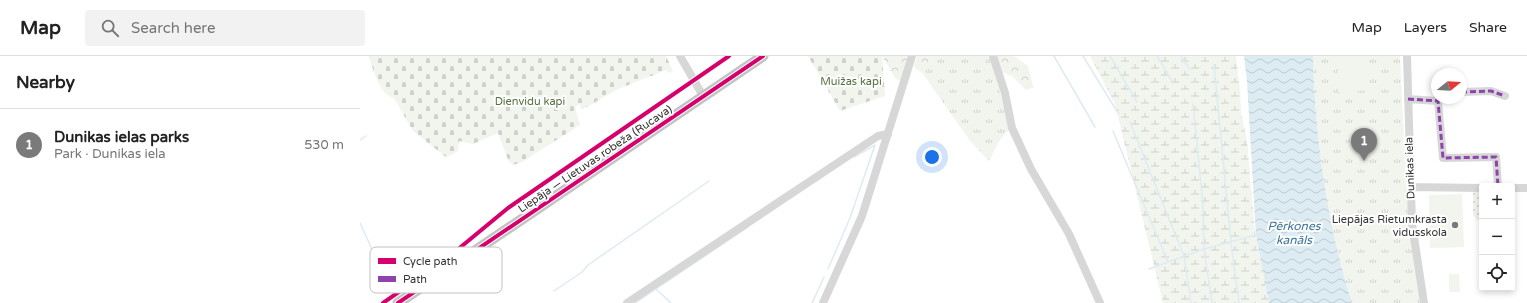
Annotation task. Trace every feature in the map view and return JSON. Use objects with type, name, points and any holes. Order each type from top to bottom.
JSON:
[{"type":"highway","name":"Liepāja — Lietuvas robeža (Rucava)","points":[[481,247],[763,56]]},
{"type":"highway","name":"Liepāja — Lietuvas robeža (Rucava)","points":[[398,303],[413,293]]},
{"type":"street","points":[[680,56],[703,96]]},
{"type":"street","points":[[825,302],[862,216],[912,56]]},
{"type":"street","points":[[993,56],[1005,93],[1012,128],[1031,169],[1069,234],[1100,303]]},
{"type":"street","name":"Dunikas iela","points":[[1407,56],[1412,224],[1424,303]]},
{"type":"street","points":[[1467,92],[1491,91],[1505,96]]},
{"type":"street","points":[[1408,99],[1431,99]]},
{"type":"street","points":[[1440,104],[1443,158],[1496,157],[1498,183]]},
{"type":"street","points":[[627,303],[878,136],[888,134]]},
{"type":"street","points":[[1411,186],[1479,188]]},
{"type":"street","points":[[1515,188],[1527,188]]},
{"type":"green space","name":"Dienvidu kapi","points":[[368,56],[666,56],[673,71],[669,73],[666,70],[616,90],[582,110],[579,104],[575,108],[580,125],[522,162],[513,165],[509,162],[498,133],[473,144],[459,141],[458,151],[446,157],[413,131],[394,98],[384,92],[381,87]]},
{"type":"green space","name":"Muižas kapi","points":[[808,56],[882,56],[885,96],[840,111]]},
{"type":"green space","points":[[882,56],[908,56],[901,81],[895,78]]},
{"type":"green space","points":[[917,56],[933,56],[923,74],[914,66]]},
{"type":"green space","points":[[933,56],[990,56],[1010,128],[999,141],[989,161],[971,142],[923,74]]},
{"type":"green space","points":[[995,56],[1014,56],[1028,66],[1033,87],[1026,90],[1012,76],[1001,72]]},
{"type":"green space","points":[[1090,56],[1236,56],[1241,113],[1247,140],[1255,232],[1269,303],[1163,303],[1115,104]]},
{"type":"green space","points":[[1313,56],[1400,56],[1406,184],[1422,303],[1352,303],[1336,243],[1324,181],[1316,118]]},
{"type":"green space","points":[[1337,56],[1368,56],[1370,90],[1339,92]]},
{"type":"green space","points":[[1475,190],[1479,190],[1479,220],[1477,220],[1473,215],[1473,193]]},
{"type":"green space","points":[[1462,194],[1464,247],[1430,248],[1429,195]]},
{"type":"green space","points":[[1449,274],[1459,274],[1460,292],[1449,292]]},
{"type":"water","name":"Pērkones kanāls","points":[[1244,56],[1313,56],[1316,118],[1324,181],[1336,243],[1352,303],[1269,303],[1256,236],[1247,81]]},
{"type":"waterway","points":[[1054,56],[1095,127]]},
{"type":"waterway","points":[[1083,56],[1118,113]]},
{"type":"waterway","points":[[1110,56],[1137,102]]},
{"type":"waterway","points":[[1157,56],[1172,81]]},
{"type":"waterway","points":[[1181,56],[1190,70]]},
{"type":"waterway","points":[[1214,65],[1231,242],[1239,303]]},
{"type":"waterway","points":[[1193,104],[1203,205],[1204,249],[1212,303]]},
{"type":"waterway","points":[[1130,122],[1184,256],[1191,303]]},
{"type":"waterway","points":[[1113,131],[1168,262]]},
{"type":"waterway","points":[[360,140],[366,136]]},
{"type":"waterway","points":[[828,269],[850,218],[875,145],[854,157]]},
{"type":"waterway","points":[[554,291],[582,272],[588,265],[709,181]]},
{"type":"waterway","points":[[360,223],[371,247]]},
{"type":"waterway","points":[[635,303],[748,227]]},
{"type":"waterway","points":[[1149,269],[1204,249],[1256,235]]},
{"type":"waterway","points":[[812,303],[824,277]]},
{"type":"waterway","points":[[656,289],[671,303]]},
{"type":"marked path","points":[[1467,92],[1491,91],[1505,96]]},
{"type":"marked path","points":[[1408,99],[1438,101],[1443,158],[1496,157],[1498,183]]},
{"type":"cycle path","points":[[461,247],[508,208],[729,56]]},
{"type":"cycle path","points":[[481,247],[763,56]]},
{"type":"cycle path","points":[[383,303],[397,293]]},
{"type":"cycle path","points":[[398,303],[413,293]]},
{"type":"place","name":"Dunikas ielas parks","points":[[1364,161]]},
{"type":"place","name":"Liepājas Rietumkrasta vidusskola","points":[[1455,225]]}]
